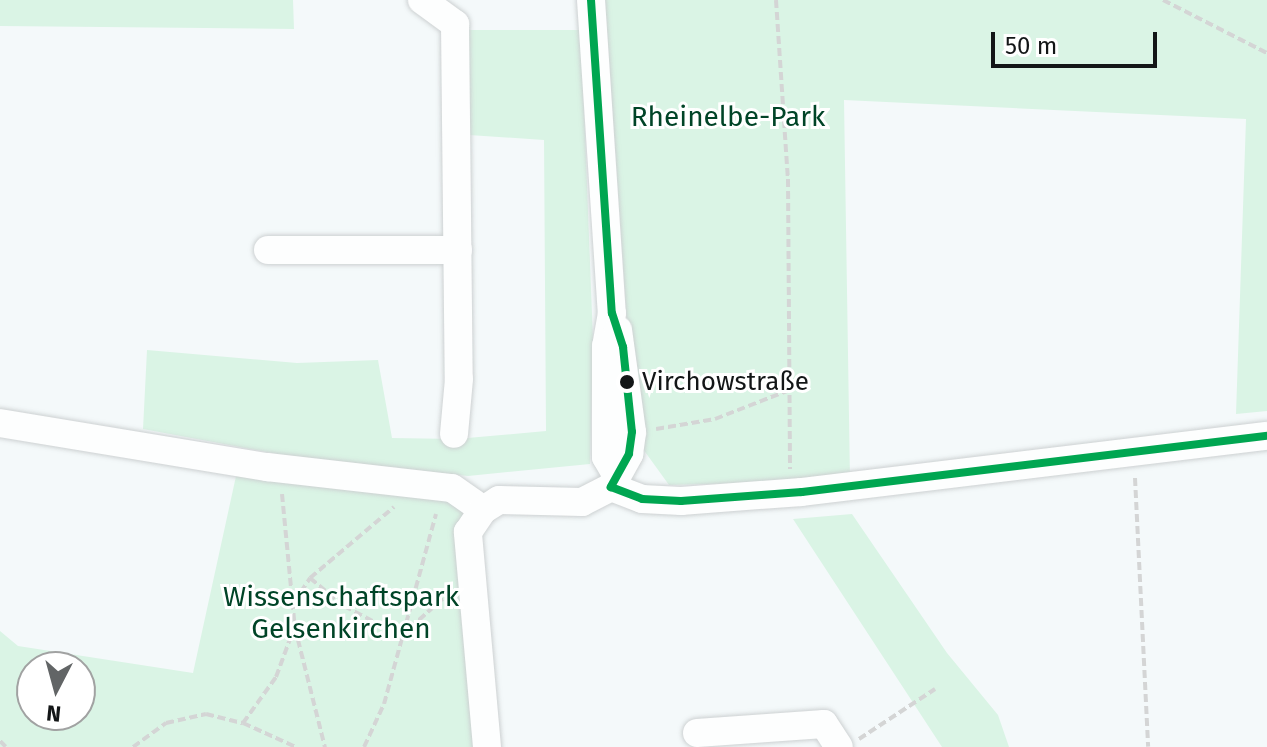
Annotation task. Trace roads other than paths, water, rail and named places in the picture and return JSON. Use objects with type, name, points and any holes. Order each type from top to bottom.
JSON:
[{"type":"street","points":[[422,0],[455,24],[458,250],[454,434]]},
{"type":"street","points":[[487,747],[468,532],[483,510],[499,500],[582,502],[614,481],[629,454],[632,432],[623,347],[612,313],[591,0]]},
{"type":"street","points":[[268,250],[458,250]]},
{"type":"street","points":[[0,423],[283,469],[452,488],[483,510]]},
{"type":"street","points":[[614,481],[642,499],[681,501],[802,492],[1134,455],[1267,436]]},
{"type":"street","points":[[697,733],[766,738],[824,724],[839,747]]},
{"type":"place","name":"Virchowstraße","points":[[627,382]]},
{"type":"park label","name":"Rheinelbe-Park","points":[[728,117]]},
{"type":"park label","name":"Wissenschaftspark Gelsenkirchen","points":[[341,613]]}]
